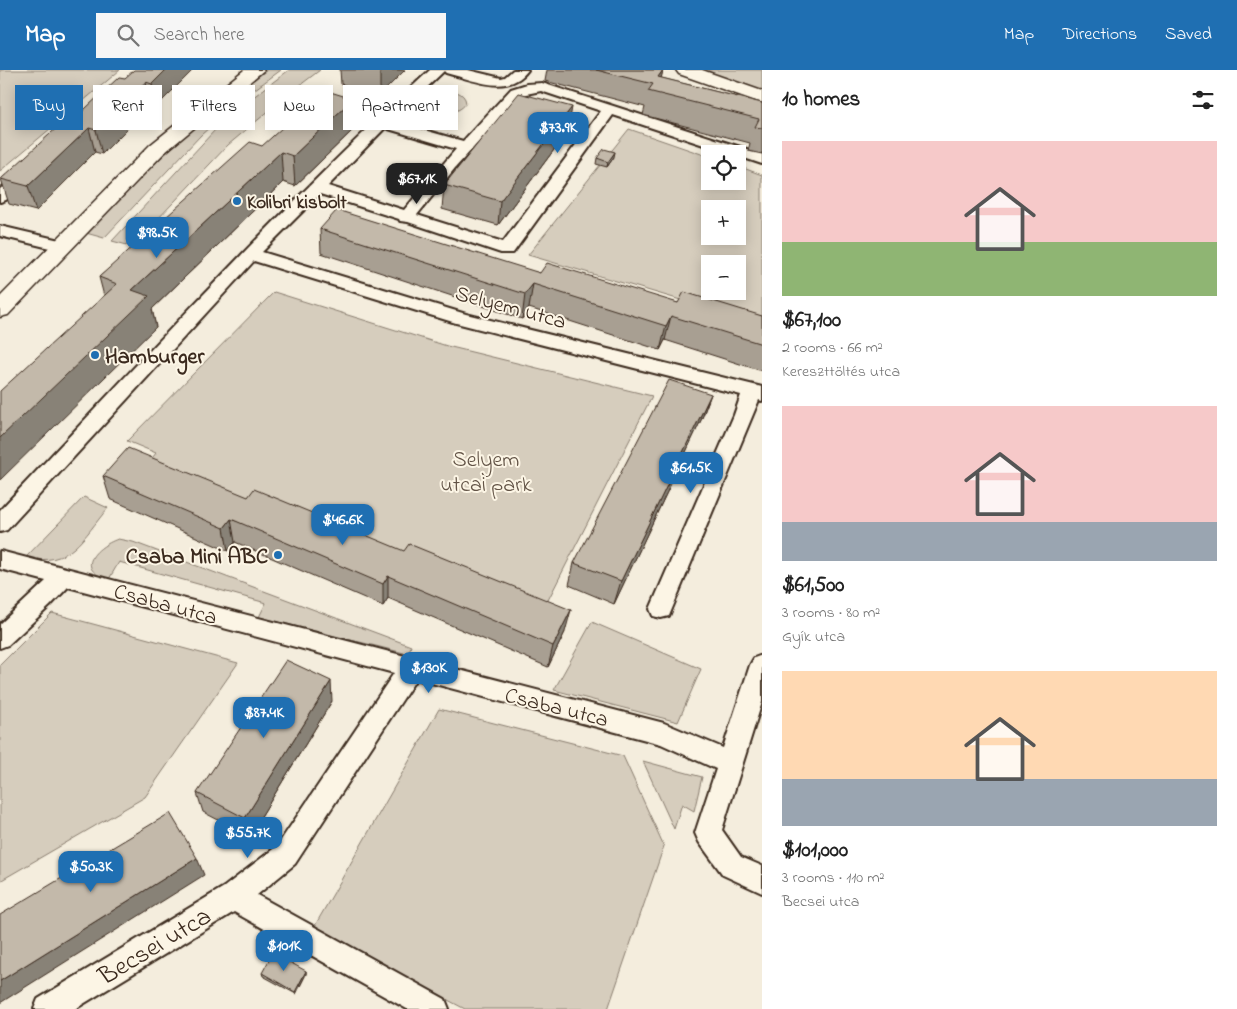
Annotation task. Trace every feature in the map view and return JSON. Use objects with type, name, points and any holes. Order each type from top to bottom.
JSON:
[{"type":"street","points":[[0,310],[157,149],[219,97],[255,70]]},
{"type":"street","points":[[422,85],[438,70]]},
{"type":"street","points":[[451,70],[501,82],[510,80],[521,70]]},
{"type":"street","points":[[685,70],[762,97]]},
{"type":"street","points":[[406,218],[516,92],[526,88],[542,87],[762,158]]},
{"type":"street","points":[[319,188],[406,218],[507,249],[610,109]]},
{"type":"street","points":[[0,524],[252,254],[375,130]]},
{"type":"street","points":[[406,130],[466,147]]},
{"type":"street","points":[[0,197],[36,165]]},
{"type":"street","points":[[0,231],[62,246]]},
{"type":"street","name":"Selyem utca","points":[[252,254],[462,319],[757,393]]},
{"type":"street","points":[[661,609],[744,415],[757,393]]},
{"type":"street","name":"Csaba utca","points":[[0,560],[410,669],[664,734],[730,763]]},
{"type":"street","points":[[0,638],[42,600],[64,576]]},
{"type":"street","points":[[762,665],[708,833],[732,866],[762,880]]},
{"type":"street","name":"Becsei utca","points":[[48,1009],[234,897],[286,855],[410,669]]},
{"type":"street","name":"Becsei utca","points":[[234,897],[435,1009]]},
{"type":"green space","points":[[0,70],[120,70],[102,85],[93,85],[93,93],[83,101],[83,85],[15,85],[15,130],[49,130],[0,171]]},
{"type":"green space","points":[[267,70],[281,70],[255,89],[255,85],[247,85]]},
{"type":"green space","points":[[289,70],[320,70],[300,85],[269,85]]},
{"type":"green space","points":[[699,70],[762,70],[762,92]]},
{"type":"green space","points":[[265,88],[265,114],[255,122],[255,96]]},
{"type":"green space","points":[[458,93],[465,99],[466,103],[458,110]]},
{"type":"green space","points":[[629,129],[701,154],[701,190],[746,190],[746,169],[762,175],[762,324],[528,255]]},
{"type":"green space","points":[[192,130],[207,130],[104,238],[86,233],[129,189]]},
{"type":"green space","points":[[215,130],[246,130],[228,145],[136,242],[127,245],[112,241]]},
{"type":"green space","name":"Selyem utcai park","points":[[274,292],[447,346],[652,396],[542,612],[140,474],[156,453],[127,441]]},
{"type":"green space","points":[[84,497],[108,508],[83,539],[65,554],[54,558],[41,560],[26,557]]},
{"type":"green space","points":[[118,539],[133,542],[411,646],[408,654],[259,617],[266,603],[119,562],[109,579],[98,575],[92,570],[90,564],[92,559],[102,547]]},
{"type":"green space","points":[[52,613],[238,663],[145,797],[0,881],[0,665]]},
{"type":"green space","points":[[592,622],[701,669],[678,722],[554,690]]},
{"type":"green space","points":[[439,709],[623,756],[664,846],[608,1009],[465,1009],[313,929]]},
{"type":"green space","points":[[643,761],[702,777],[694,811],[682,804],[674,829]]},
{"type":"building","points":[[134,70],[166,70],[152,84],[146,82],[143,85],[110,85],[119,77],[125,78]]},
{"type":"building","points":[[596,70],[663,70],[658,77],[762,103],[762,128],[755,127],[759,119],[648,91],[653,84]]},
{"type":"building","points":[[333,93],[343,96],[343,108],[333,118]]},
{"type":"building","points":[[519,93],[572,107],[500,201],[444,185]]},
{"type":"building","points":[[93,101],[93,129],[89,128],[28,186],[1,179],[54,130],[83,130],[83,111]]},
{"type":"building","points":[[280,130],[320,130],[293,156],[281,152],[132,290],[149,296],[0,438],[0,391],[117,284],[99,277],[250,142],[262,146]]},
{"type":"building","points":[[604,149],[615,152],[608,162],[597,158]]},
{"type":"building","points":[[337,210],[540,273],[547,263],[678,303],[684,292],[701,297],[701,300],[710,300],[762,316],[762,344],[671,316],[666,326],[533,284],[525,294],[320,229]]},
{"type":"building","points":[[669,380],[711,394],[621,581],[574,563]]},
{"type":"building","points":[[128,448],[248,497],[254,489],[404,551],[409,544],[571,610],[553,646],[388,576],[383,584],[231,519],[224,528],[103,476]]},
{"type":"building","points":[[286,660],[331,681],[245,818],[197,793]]},
{"type":"building","points":[[170,813],[197,858],[0,981],[0,915]]},
{"type":"building","points":[[273,953],[306,971],[295,992],[262,973]]},
{"type":"place","name":"Kolibri kisbolt","points":[[237,201]]},
{"type":"place","name":"Hamburger","points":[[95,355]]},
{"type":"place","name":"Csaba Mini ABC","points":[[278,555]]}]
